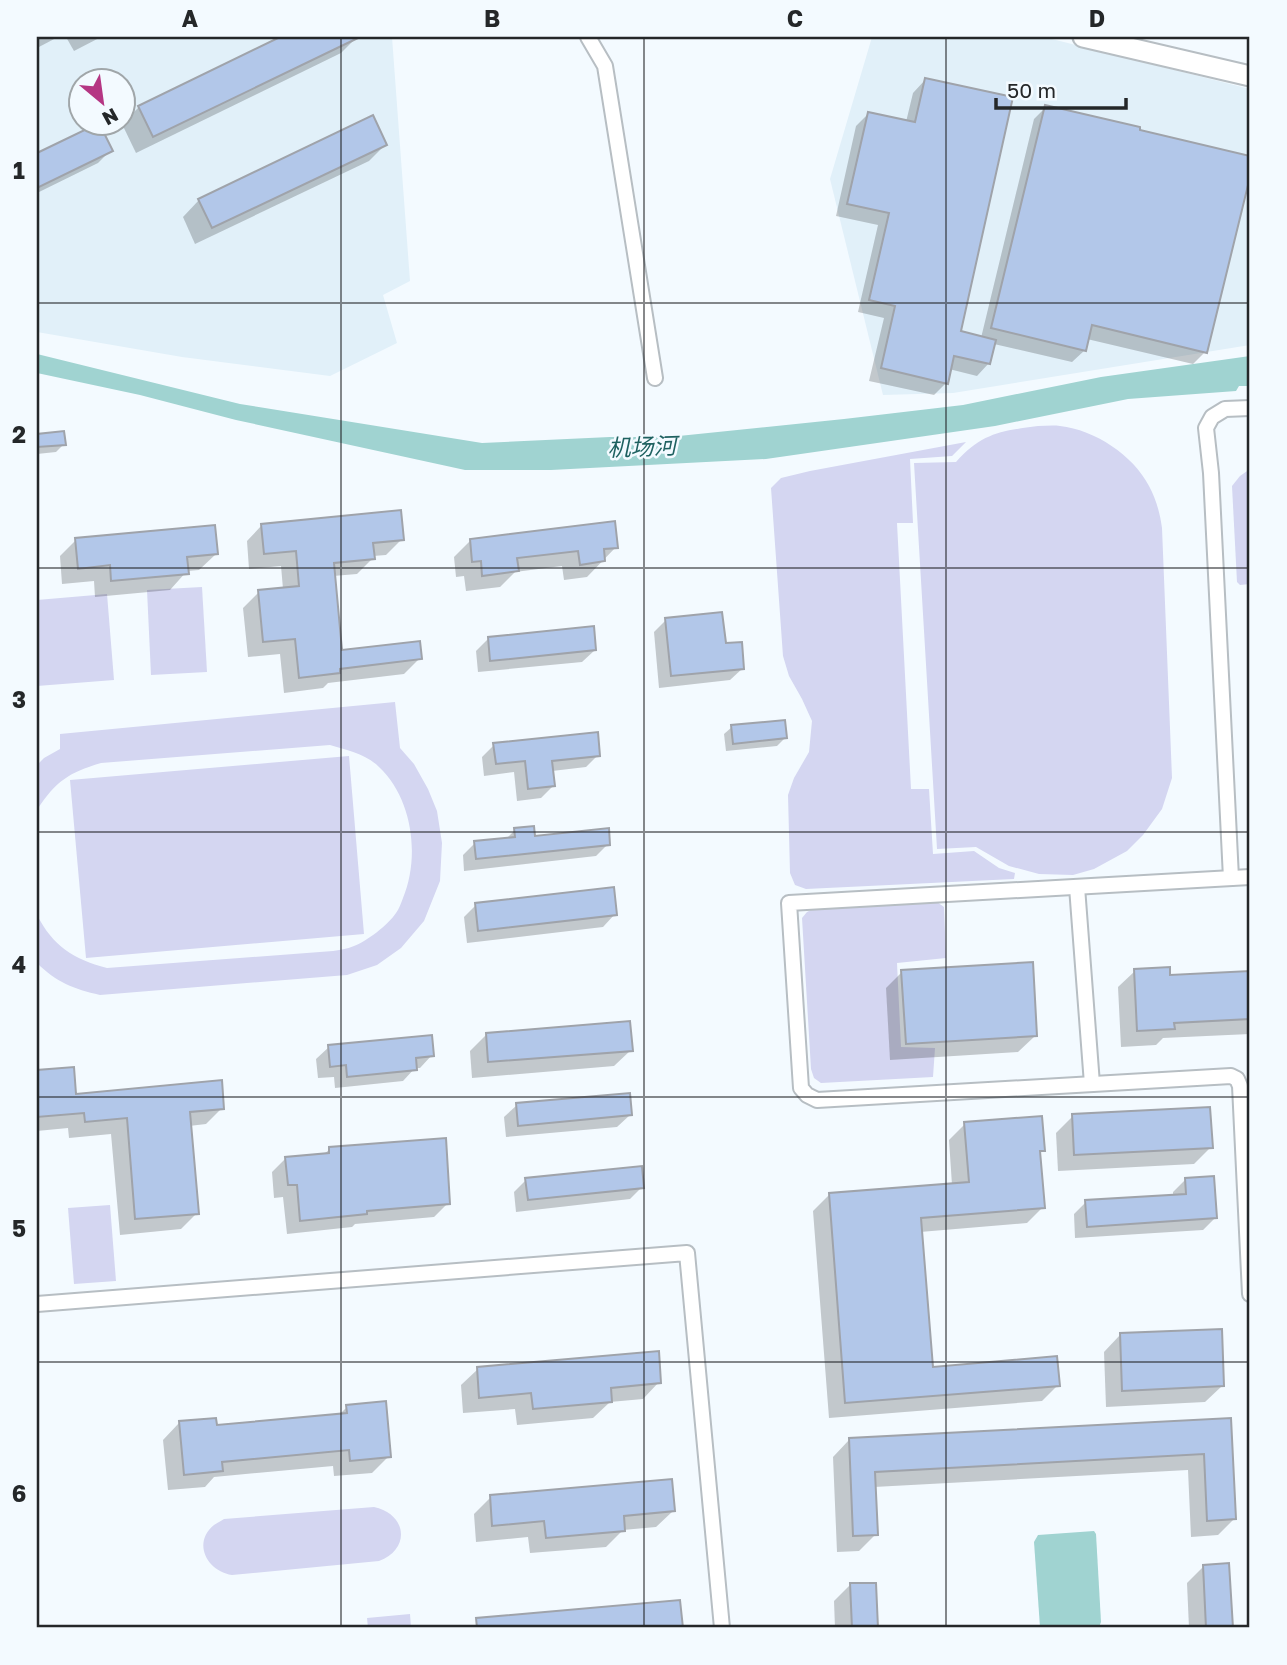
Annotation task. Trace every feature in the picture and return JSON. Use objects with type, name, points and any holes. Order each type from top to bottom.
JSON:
[{"type":"main road","points":[[1083,37],[1250,76]]},
{"type":"street","points":[[588,37],[605,66],[655,378]]},
{"type":"street","points":[[1231,878],[1211,473],[1206,428],[1212,417],[1226,409],[1250,408]]},
{"type":"street","points":[[1250,877],[789,903],[801,1088],[817,1100],[1231,1076],[1245,1082],[1250,1294]]},
{"type":"street","points":[[1077,887],[1092,1084]]},
{"type":"street","points":[[37,1304],[687,1253],[722,1628]]},
{"type":"shaded area","points":[[37,37],[392,37],[410,281],[383,295],[397,343],[330,376],[182,357],[37,332]]},
{"type":"shaded area","points":[[872,37],[1044,37],[1250,89],[1250,345],[953,393],[883,395],[830,179]]},
{"type":"shaded area","points":[[1038,426],[1073,428],[1099,439],[1123,454],[1149,486],[1162,528],[1172,778],[1162,809],[1127,851],[1094,869],[1073,875],[1039,874],[1009,866],[976,847],[937,849],[914,463],[956,462],[965,452],[993,435]]},
{"type":"shaded area","points":[[966,442],[952,456],[910,459],[913,523],[897,523],[911,789],[929,789],[933,854],[974,851],[999,868],[1015,873],[1014,879],[806,889],[795,885],[790,873],[788,795],[809,752],[812,721],[789,676],[783,656],[771,488],[781,478],[810,471]]},
{"type":"shaded area","points":[[1250,469],[1250,584],[1240,585],[1237,582],[1232,486]]},
{"type":"shaded area","points":[[202,587],[207,672],[151,675],[147,590]]},
{"type":"shaded area","points":[[107,594],[114,680],[37,686],[37,600]]},
{"type":"shaded area","points":[[395,702],[400,748],[414,764],[428,789],[437,811],[442,843],[440,881],[424,921],[401,948],[377,965],[347,975],[100,995],[66,984],[37,963],[37,915],[50,935],[65,950],[107,968],[333,951],[351,947],[371,937],[388,923],[399,908],[408,882],[412,847],[406,812],[399,795],[379,767],[362,756],[330,745],[101,763],[64,779],[37,810],[37,765],[60,749],[60,734]]},
{"type":"shaded area","points":[[349,756],[364,934],[86,958],[70,780]]},
{"type":"shaded area","points":[[937,902],[944,907],[946,958],[897,963],[901,1047],[935,1048],[933,1077],[821,1083],[814,1078],[811,1069],[802,918],[817,907]]},
{"type":"shaded area","points":[[110,1205],[116,1281],[74,1284],[68,1208]]},
{"type":"shaded area","points":[[374,1507],[393,1517],[401,1532],[396,1548],[389,1556],[379,1561],[232,1575],[216,1568],[205,1555],[203,1548],[207,1532],[224,1519]]},
{"type":"shaded area","points":[[410,1614],[411,1628],[368,1628],[367,1618]]},
{"type":"water","name":"机场河","points":[[37,354],[240,404],[482,443],[669,437],[844,419],[963,405],[1101,377],[1250,356],[1250,386],[1239,386],[1236,391],[1128,399],[995,426],[766,459],[551,470],[465,470],[37,373]]},
{"type":"water","points":[[1094,1531],[1101,1622],[1099,1627],[1040,1627],[1034,1542],[1038,1535]]},
{"type":"building","points":[[280,37],[360,37],[153,137],[138,106]]},
{"type":"building","points":[[925,78],[1013,97],[961,331],[996,340],[990,364],[954,356],[948,384],[881,368],[895,306],[869,300],[889,213],[847,204],[868,112],[915,122]]},
{"type":"building","points":[[1045,105],[1250,156],[1250,177],[1207,353],[1092,325],[1086,351],[991,328]]},
{"type":"building","points":[[373,115],[387,145],[212,228],[198,199]]},
{"type":"building","points":[[72,136],[106,136],[113,151],[37,188],[37,153]]},
{"type":"building","points":[[64,431],[66,445],[37,447],[37,434]]},
{"type":"building","points":[[401,510],[404,540],[373,543],[375,559],[334,563],[342,650],[420,641],[422,659],[340,669],[340,673],[299,678],[295,639],[263,642],[258,590],[299,586],[296,551],[264,554],[261,524]]},
{"type":"building","points":[[615,521],[618,548],[604,549],[605,561],[580,565],[578,551],[517,558],[519,571],[482,576],[481,561],[472,562],[470,539]]},
{"type":"building","points":[[215,525],[218,554],[187,557],[189,574],[111,581],[110,565],[78,569],[75,538]]},
{"type":"building","points":[[722,612],[726,643],[742,642],[744,669],[671,676],[665,618]]},
{"type":"building","points":[[594,626],[596,650],[490,661],[488,637]]},
{"type":"building","points":[[785,720],[787,738],[733,744],[731,725]]},
{"type":"building","points":[[598,732],[600,756],[552,761],[555,786],[528,789],[525,761],[496,764],[493,743]]},
{"type":"building","points":[[534,826],[535,836],[609,828],[610,845],[476,859],[474,841],[515,837],[514,828]]},
{"type":"building","points":[[614,887],[617,915],[478,931],[475,903]]},
{"type":"building","points":[[1033,962],[1037,1036],[906,1044],[901,970]]},
{"type":"building","points":[[1170,967],[1170,975],[1250,971],[1250,1019],[1174,1023],[1175,1029],[1137,1031],[1134,969]]},
{"type":"building","points":[[630,1021],[633,1051],[488,1062],[486,1033]]},
{"type":"building","points":[[432,1035],[434,1056],[416,1058],[417,1070],[347,1077],[346,1065],[330,1067],[328,1045]]},
{"type":"building","points":[[74,1067],[76,1094],[222,1080],[224,1109],[190,1112],[199,1214],[135,1219],[127,1118],[85,1122],[84,1113],[37,1117],[37,1070]]},
{"type":"building","points":[[630,1093],[632,1115],[518,1126],[516,1103]]},
{"type":"building","points":[[1210,1107],[1213,1148],[1074,1155],[1072,1114]]},
{"type":"building","points":[[1042,1116],[1045,1151],[1040,1151],[1045,1208],[921,1218],[933,1367],[1057,1356],[1060,1386],[845,1403],[829,1193],[969,1182],[964,1122]]},
{"type":"building","points":[[446,1138],[450,1204],[367,1211],[367,1214],[300,1221],[297,1185],[288,1185],[285,1157],[329,1153],[329,1147]]},
{"type":"building","points":[[642,1166],[644,1188],[528,1200],[525,1178]]},
{"type":"building","points":[[1214,1176],[1217,1218],[1087,1227],[1085,1200],[1186,1194],[1185,1178]]},
{"type":"building","points":[[1222,1329],[1224,1386],[1122,1391],[1120,1333]]},
{"type":"building","points":[[659,1351],[661,1383],[611,1388],[612,1402],[533,1409],[531,1393],[479,1398],[477,1367]]},
{"type":"building","points":[[386,1401],[391,1457],[350,1461],[349,1450],[222,1462],[223,1471],[184,1475],[179,1421],[216,1418],[217,1425],[347,1413],[346,1405]]},
{"type":"building","points":[[1231,1418],[1236,1519],[1207,1521],[1204,1454],[875,1472],[878,1535],[853,1536],[849,1438]]},
{"type":"building","points":[[672,1479],[675,1511],[624,1516],[625,1531],[546,1538],[544,1521],[492,1526],[490,1495]]},
{"type":"building","points":[[1229,1563],[1233,1628],[1206,1628],[1203,1565]]},
{"type":"building","points":[[850,1583],[876,1583],[878,1628],[852,1628]]},
{"type":"building","points":[[680,1600],[683,1628],[477,1628],[476,1618]]}]
